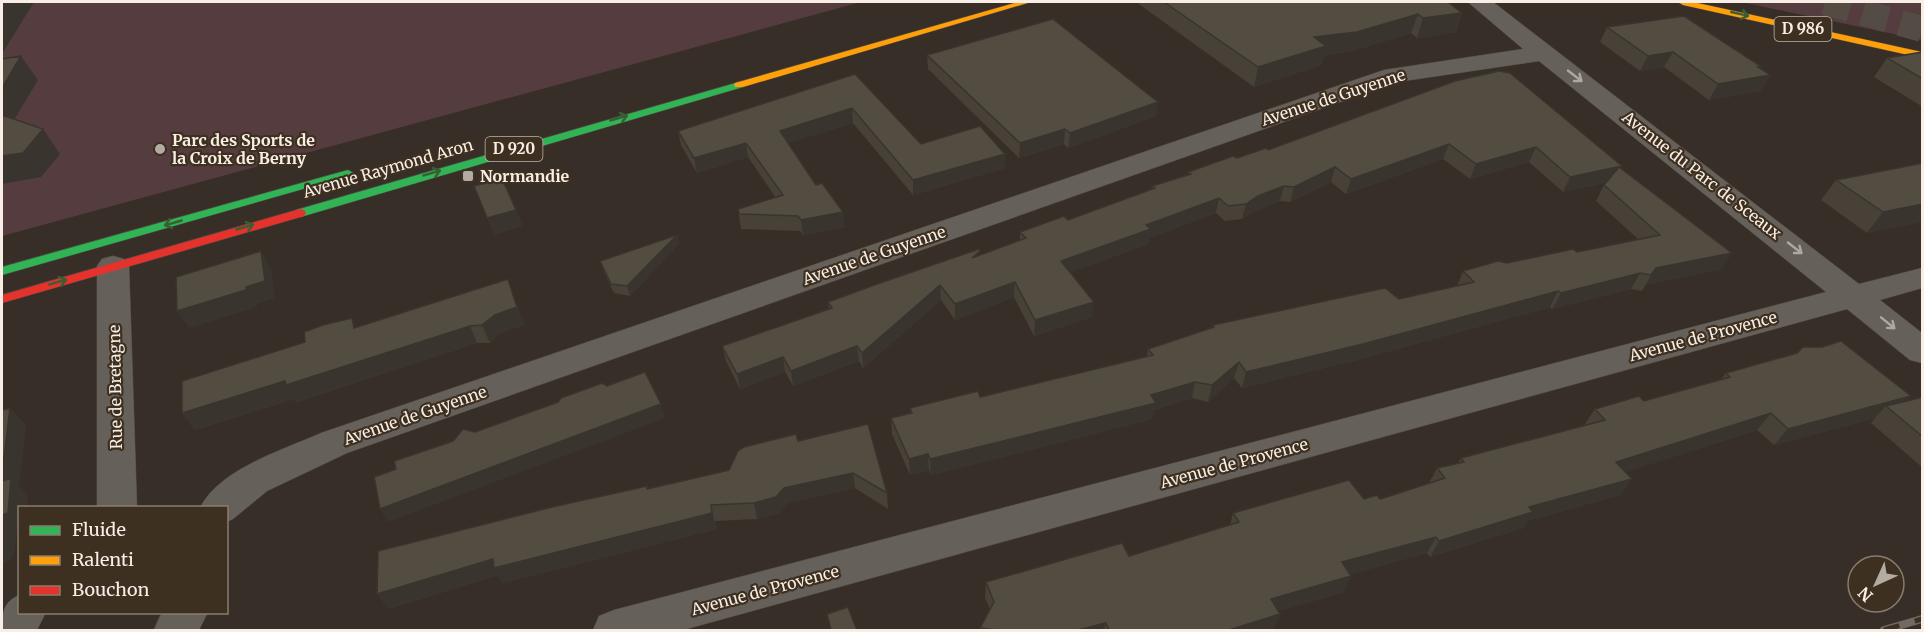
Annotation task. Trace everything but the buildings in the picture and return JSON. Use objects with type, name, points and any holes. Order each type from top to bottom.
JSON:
[{"type":"main road","name":"Avenue Raymond Aron","points":[[2,298],[1026,2]]},
{"type":"main road","name":"D 986","points":[[1683,2],[1923,55]]},
{"type":"main road","name":"Avenue Raymond Aron","points":[[2,271],[362,170]]},
{"type":"street","name":"Avenue du Parc de Sceaux","points":[[1479,2],[1855,295],[1923,351]]},
{"type":"street","name":"Avenue de Guyenne","points":[[220,506],[254,480],[334,443],[1393,75],[1546,53]]},
{"type":"street","name":"Rue de Bretagne","points":[[112,266],[117,506]]},
{"type":"street","name":"Avenue de Provence","points":[[614,630],[1923,278]]},
{"type":"street","points":[[15,630],[24,614]]},
{"type":"street","points":[[175,630],[186,614]]},
{"type":"shaded area","name":"Parc des Sports de la Croix de Berny","points":[[2,2],[861,2],[2,236]]},
{"type":"shaded area","points":[[1741,2],[1922,2],[1922,40]]},
{"type":"tunnel","points":[[1825,2],[1922,29]]},
{"type":"railway","points":[[1884,630],[1922,619]]},
{"type":"traffic: fast","points":[[300,213],[739,85]]},
{"type":"traffic: fast","points":[[2,271],[348,173]]},
{"type":"traffic: slow","points":[[739,85],[1026,2]]},
{"type":"traffic: slow","points":[[1683,2],[1922,55]]},
{"type":"traffic: jam","points":[[2,299],[300,213]]},
{"type":"place","name":"Parc des Sports de la Croix de Berny","points":[[160,149]]},
{"type":"place","name":"Normandie","points":[[468,176]]}]
